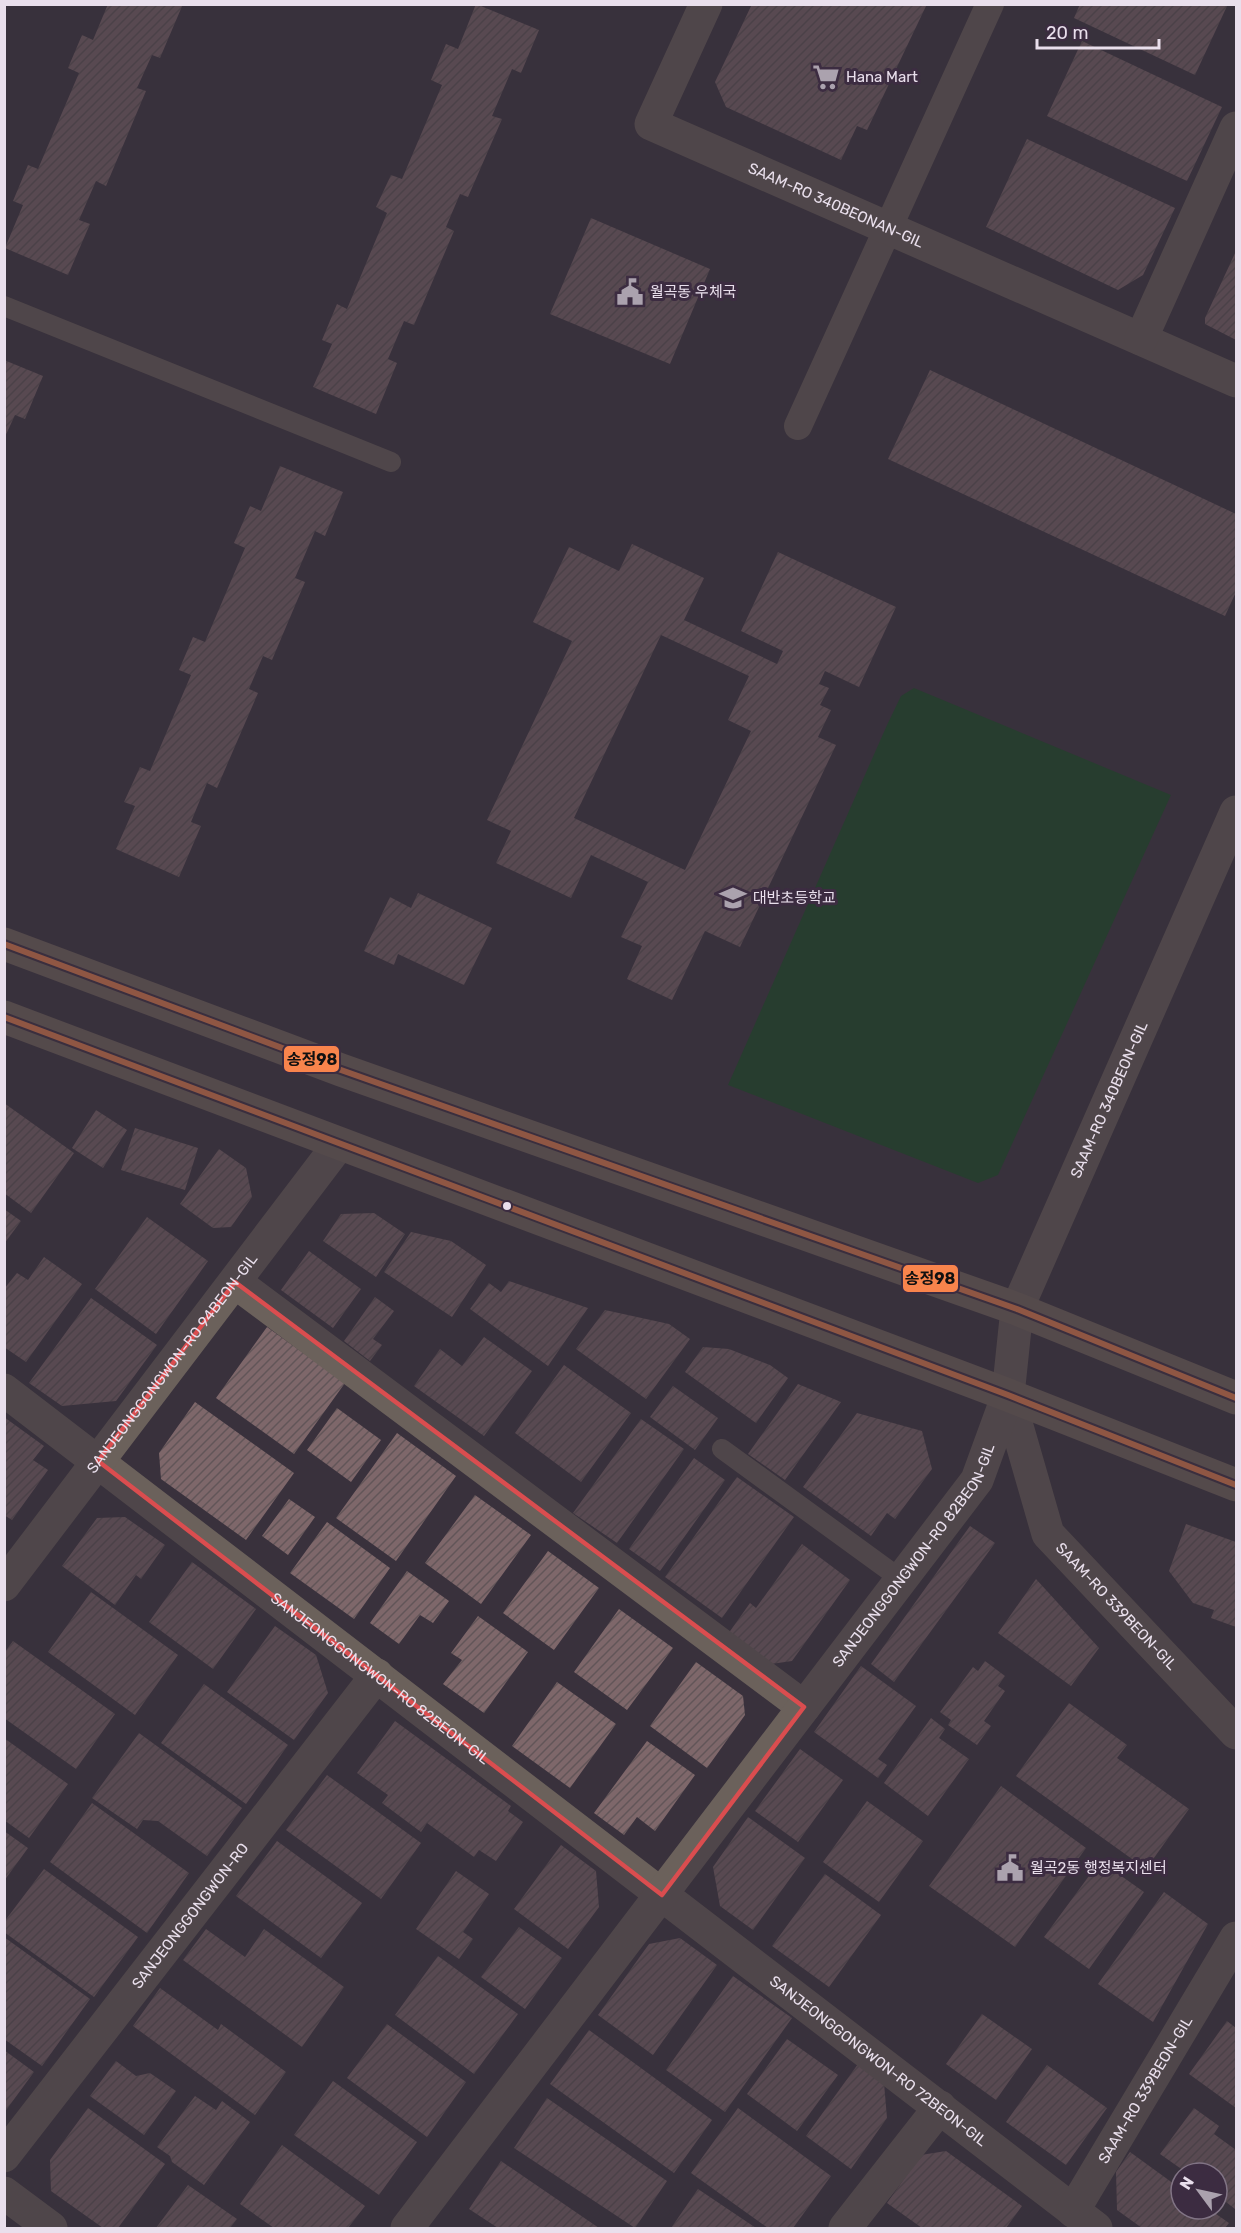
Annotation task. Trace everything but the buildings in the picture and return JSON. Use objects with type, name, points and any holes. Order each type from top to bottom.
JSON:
[{"type":"main road","points":[[4,945],[341,1070],[1017,1309],[1236,1398]]},
{"type":"main road","points":[[4,1017],[1008,1395],[1236,1485]]},
{"type":"street","name":"SAAM-RO 340BEONAN-GIL","points":[[706,4],[651,124],[1236,381]]},
{"type":"street","points":[[798,426],[990,4]]},
{"type":"street","points":[[1141,339],[1236,128]]},
{"type":"street","name":"SAAM-RO 340BEON-GIL","points":[[1008,1395],[1017,1309],[1236,812]]},
{"type":"street","name":"SANJEONGGONGWON-RO 94BEON-GIL","points":[[4,1585],[339,1144]]},
{"type":"street","points":[[235,1282],[804,1707]]},
{"type":"street","name":"SANJEONGGONGWON-RO 82BEON-GIL","points":[[4,1390],[663,1895]]},
{"type":"street","name":"SANJEONGGONGWON-RO 82BEON-GIL","points":[[407,2229],[663,1895],[976,1480],[1008,1395]]},
{"type":"street","name":"SAAM-RO 339BEON-GIL","points":[[1008,1395],[1048,1534],[1236,1733]]},
{"type":"street","name":"SANJEONGGONGWON-RO","points":[[4,2156],[376,1675]]},
{"type":"street","name":"SANJEONGGONGWON-RO 72BEON-GIL","points":[[663,1895],[1084,2220]]},
{"type":"street","name":"SAAM-RO 339BEON-GIL","points":[[1084,2220],[1236,1938]]},
{"type":"street","points":[[845,2229],[940,2107]]},
{"type":"street","points":[[4,2193],[51,2229]]},
{"type":"lane","points":[[4,306],[391,462]]},
{"type":"lane","points":[[722,1449],[902,1580]]},
{"type":"highlighted area","points":[[235,1282],[804,1707],[662,1895],[98,1461]]},
{"type":"green space","points":[[914,688],[1171,795],[998,1175],[978,1183],[728,1085],[887,725],[901,696]]},
{"type":"transit line","name":"송정98","points":[[4,944],[341,1070],[1017,1309],[1236,1398]]},
{"type":"transit line","name":"송정98","points":[[4,1017],[1008,1395],[1236,1485]]},
{"type":"place","name":"Hana Mart","points":[[826,77]]},
{"type":"place","name":"월곡동 우체국","points":[[630,292]]},
{"type":"place","name":"대반초등학교","points":[[733,898]]},
{"type":"place","name":"월곡2동 행정복지센터","points":[[1010,1868]]}]
